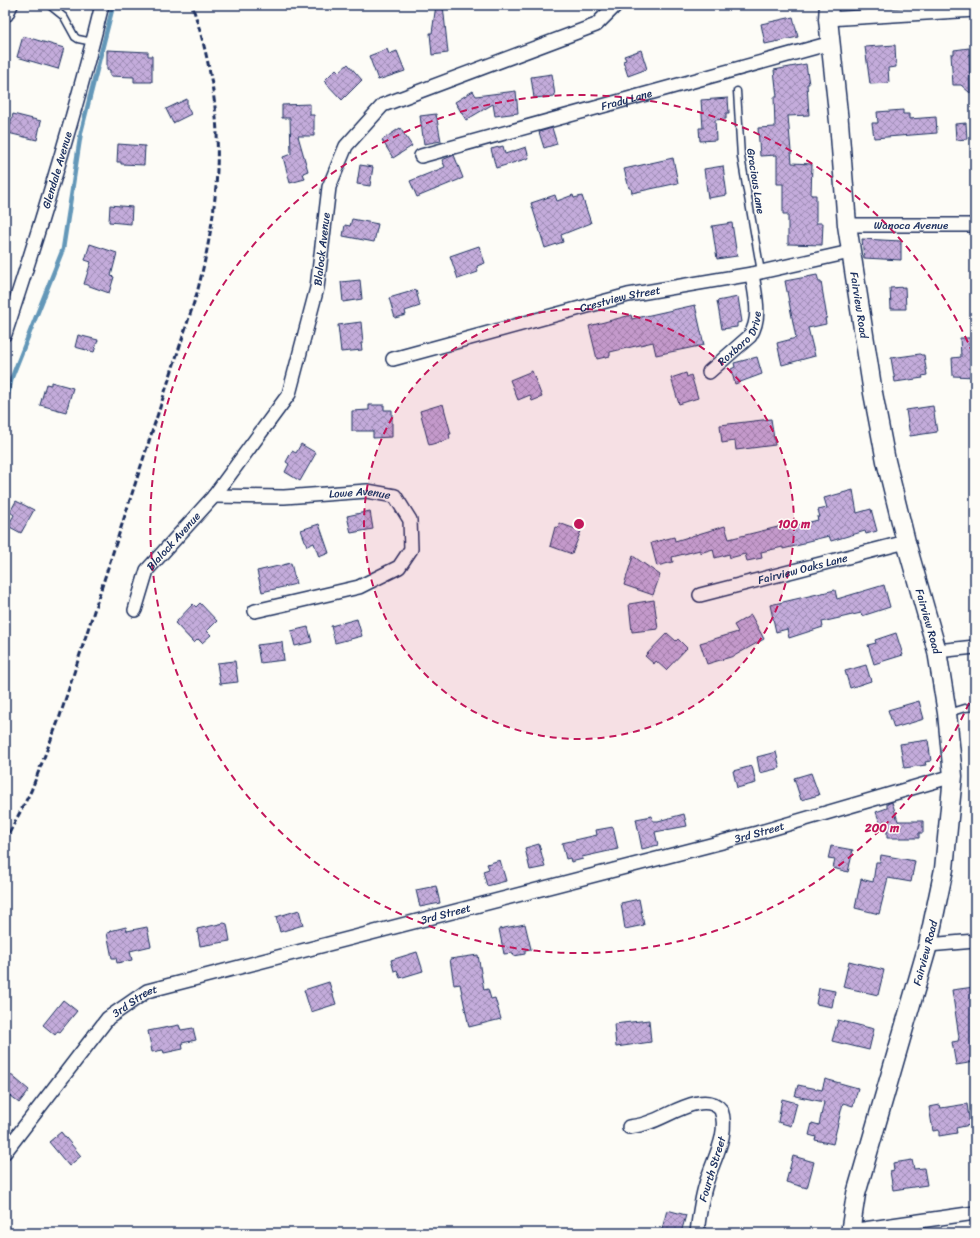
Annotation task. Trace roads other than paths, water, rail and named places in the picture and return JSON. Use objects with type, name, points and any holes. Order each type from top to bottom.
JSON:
[{"type":"main road","name":"Fairview Road","points":[[829,12],[850,252],[873,393],[886,461],[906,542],[937,651],[947,713],[953,776],[944,869],[928,945],[856,1194],[850,1232]]},
{"type":"street","name":"Glendale Avenue","points":[[5,334],[38,232],[93,42],[102,5]]},
{"type":"street","name":"Blalock Avenue","points":[[135,610],[147,570],[214,496],[289,394],[317,288],[329,187],[346,146],[383,105],[596,25],[616,5]]},
{"type":"street","points":[[829,12],[975,10]]},
{"type":"street","name":"Frady Lane","points":[[421,156],[831,43]]},
{"type":"street","name":"Wanoca Avenue","points":[[847,225],[975,225]]},
{"type":"street","name":"Crestview Street","points":[[393,359],[628,296],[756,273],[850,252]]},
{"type":"street","name":"Roxboro Drive","points":[[709,372],[750,336],[754,329],[757,322],[756,273]]},
{"type":"street","name":"Lowe Avenue","points":[[214,496],[284,497],[367,491],[395,496],[410,520],[411,549],[399,567],[359,587],[255,611]]},
{"type":"street","name":"Fairview Oaks Lane","points":[[700,595],[906,542]]},
{"type":"street","points":[[937,651],[975,647]]},
{"type":"street","name":"3rd Street","points":[[5,1152],[108,1018],[147,991],[757,833],[953,776]]},
{"type":"street","points":[[928,945],[975,941]]},
{"type":"street","name":"Fourth Street","points":[[629,1127],[649,1123],[678,1110],[702,1102],[712,1103],[721,1110],[724,1127],[701,1202],[697,1233]]},
{"type":"street","points":[[850,1232],[975,1213]]},
{"type":"lane","points":[[9,17],[15,5]]},
{"type":"lane","points":[[49,5],[64,17],[75,37],[93,42]]},
{"type":"lane","name":"Gracious Lane","points":[[737,91],[741,157],[756,273]]},
{"type":"lane","points":[[947,713],[975,707]]},
{"type":"waterway","points":[[5,408],[12,377],[63,249],[81,132],[112,10],[110,5]]},
{"type":"railway","points":[[5,841],[31,791],[59,719],[197,293],[206,255],[216,183],[216,114],[211,78],[203,42],[192,5]]}]
